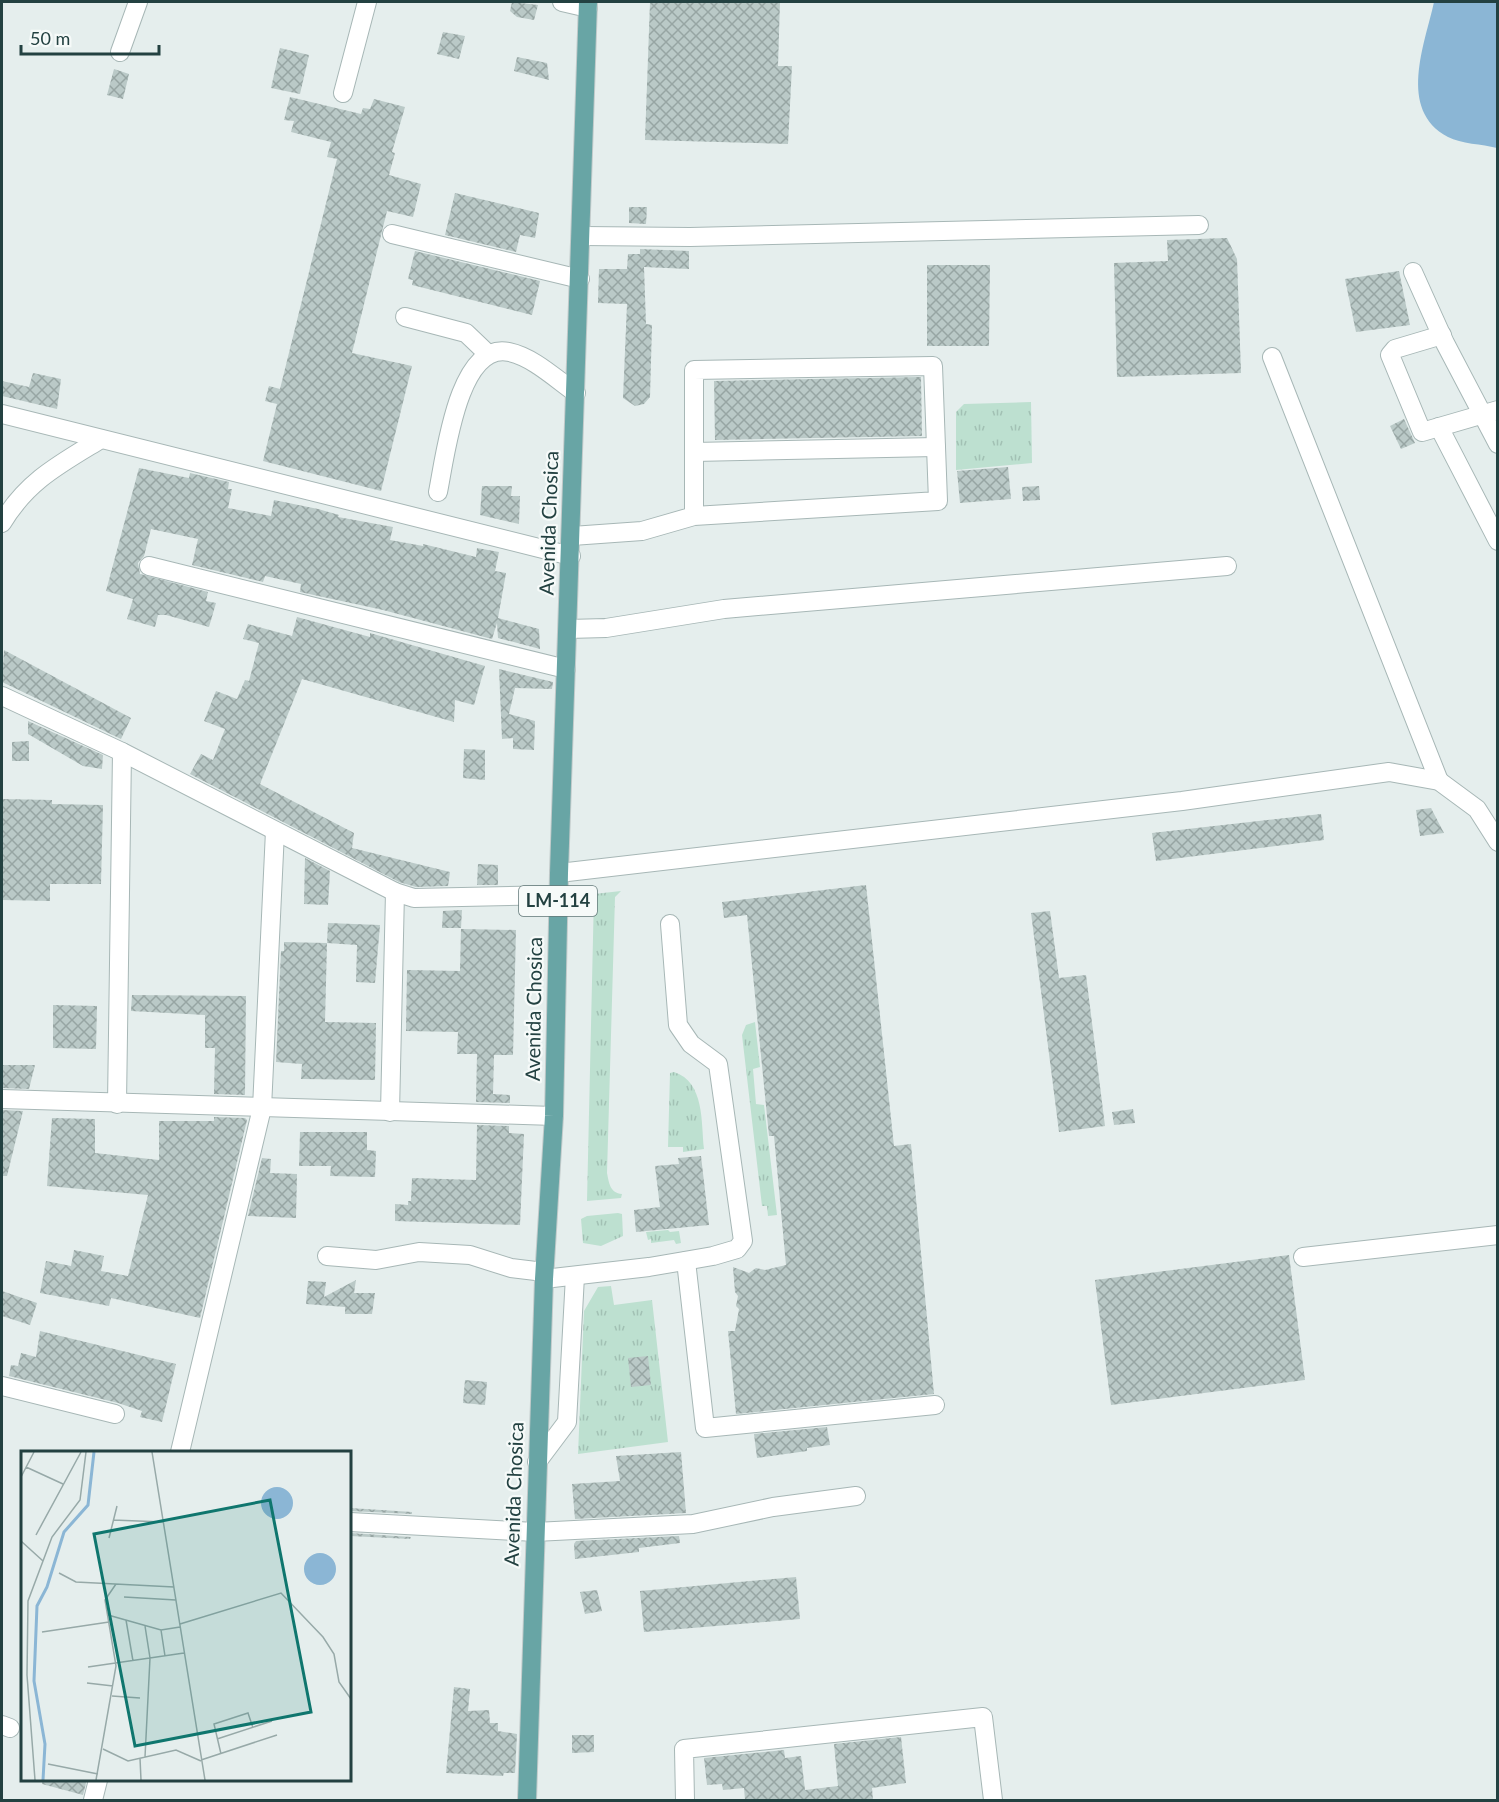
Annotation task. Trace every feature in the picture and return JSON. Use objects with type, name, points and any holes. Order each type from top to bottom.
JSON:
[{"type":"main road","name":"Avenida Chosica","points":[[527,1800],[544,1276],[554,1116],[559,873],[588,4]]},
{"type":"street","points":[[120,52],[138,2]]},
{"type":"street","points":[[343,93],[367,2]]},
{"type":"street","points":[[562,2],[588,4]]},
{"type":"street","points":[[582,236],[690,237],[1199,225]]},
{"type":"street","points":[[392,234],[580,279]]},
{"type":"street","points":[[1413,272],[1442,335],[1490,412],[1497,444]]},
{"type":"street","points":[[405,317],[466,333],[488,354]]},
{"type":"street","points":[[1442,335],[1395,349],[1390,355],[1422,432],[1490,412]]},
{"type":"street","points":[[438,492],[464,383],[481,359],[488,354],[508,352],[519,355],[576,393]]},
{"type":"street","points":[[1272,357],[1438,782]]},
{"type":"street","points":[[572,536],[642,531],[694,516],[938,501],[933,366],[694,370],[694,516]]},
{"type":"street","points":[[2,414],[571,556]]},
{"type":"street","points":[[1439,427],[1497,537]]},
{"type":"street","points":[[2,524],[15,501],[37,479],[101,439]]},
{"type":"street","points":[[694,452],[936,447]]},
{"type":"street","points":[[149,566],[566,669]]},
{"type":"street","points":[[568,629],[606,628],[724,609],[1227,566]]},
{"type":"street","points":[[2,696],[122,752],[395,892],[414,898],[559,895]]},
{"type":"street","points":[[117,1104],[122,752]]},
{"type":"street","points":[[559,873],[1182,801],[1389,772],[1438,782],[1477,809],[1497,842]]},
{"type":"street","points":[[180,1451],[262,1108],[275,831]]},
{"type":"street","points":[[390,1112],[395,892]]},
{"type":"street","points":[[327,1256],[376,1260],[419,1252],[470,1254],[544,1276],[575,1276],[686,1261],[729,1253],[737,1249],[742,1241],[718,1064],[691,1044],[678,1025],[670,924]]},
{"type":"street","points":[[2,1099],[554,1116]]},
{"type":"street","points":[[1303,1257],[1497,1235]]},
{"type":"street","points":[[686,1261],[705,1428],[935,1405]]},
{"type":"street","points":[[537,1462],[567,1422],[575,1276]]},
{"type":"street","points":[[2,1386],[116,1414]]},
{"type":"street","points":[[351,1522],[535,1532],[693,1524],[773,1507],[856,1496]]},
{"type":"street","points":[[685,1800],[684,1749],[983,1716],[993,1800]]},
{"type":"street","points":[[93,1800],[98,1781]]},
{"type":"green space","points":[[1031,402],[1032,463],[956,470],[956,412],[964,404]]},
{"type":"green space","points":[[621,891],[615,897],[607,1173],[613,1190],[622,1194],[621,1198],[587,1201],[594,894]]},
{"type":"green space","points":[[755,1022],[760,1067],[753,1069],[756,1104],[764,1105],[777,1215],[768,1216],[767,1206],[762,1206],[742,1035],[746,1025]]},
{"type":"green space","points":[[674,1072],[684,1077],[691,1085],[700,1104],[704,1149],[683,1152],[683,1147],[668,1147],[670,1073]]},
{"type":"green space","points":[[622,1214],[623,1236],[601,1246],[583,1243],[581,1219],[587,1216]]},
{"type":"green space","points":[[668,1230],[670,1232],[679,1231],[681,1243],[676,1244],[674,1240],[651,1243],[651,1239],[648,1240],[646,1232]]},
{"type":"green space","points":[[611,1286],[614,1305],[652,1300],[668,1442],[578,1454],[584,1311],[598,1287]]},
{"type":"water","points":[[1434,2],[1497,2],[1497,148],[1448,137],[1432,125],[1423,110],[1418,75]]},
{"type":"building","points":[[512,2],[538,5],[534,20],[517,17],[510,11]]},
{"type":"building","points":[[650,2],[780,2],[778,66],[792,66],[788,144],[645,140]]},
{"type":"building","points":[[443,32],[465,36],[459,59],[437,54]]},
{"type":"building","points":[[280,48],[309,55],[300,94],[271,88]]},
{"type":"building","points":[[517,57],[547,63],[549,80],[514,71]]},
{"type":"building","points":[[114,69],[129,74],[123,99],[107,95]]},
{"type":"building","points":[[290,97],[361,114],[363,108],[370,109],[374,99],[405,107],[392,152],[395,153],[389,175],[421,184],[413,217],[387,211],[352,353],[412,366],[381,491],[263,461],[277,404],[265,401],[269,386],[280,389],[337,159],[327,157],[331,142],[291,132],[294,121],[284,120]]},
{"type":"building","points":[[455,193],[539,213],[535,238],[520,235],[516,252],[445,235]]},
{"type":"building","points":[[629,207],[647,207],[646,224],[629,223]]},
{"type":"building","points":[[1227,238],[1237,259],[1241,373],[1117,377],[1114,263],[1168,261],[1167,240]]},
{"type":"building","points":[[640,249],[689,251],[689,269],[644,267],[646,324],[652,325],[650,397],[644,404],[635,406],[623,398],[627,304],[598,303],[599,269],[627,269],[628,254],[640,254]]},
{"type":"building","points":[[415,251],[540,281],[532,315],[412,285],[413,280],[408,279]]},
{"type":"building","points":[[927,265],[990,265],[989,346],[927,346]]},
{"type":"building","points":[[1399,271],[1410,325],[1356,332],[1345,279]]},
{"type":"building","points":[[33,373],[61,379],[57,409],[2,396],[2,381],[29,387]]},
{"type":"building","points":[[921,377],[922,436],[715,440],[714,381]]},
{"type":"building","points":[[1404,419],[1415,443],[1401,449],[1390,426]]},
{"type":"building","points":[[1008,467],[1011,499],[960,503],[957,471]]},
{"type":"building","points":[[139,468],[189,478],[190,473],[229,482],[228,489],[232,489],[228,508],[271,516],[274,500],[318,509],[339,515],[338,517],[393,527],[390,540],[423,546],[423,544],[476,557],[477,548],[499,552],[495,571],[506,573],[498,618],[539,629],[540,649],[498,638],[497,623],[492,639],[383,610],[300,592],[301,584],[265,576],[263,582],[192,565],[198,539],[151,529],[144,556],[138,563],[140,574],[208,592],[206,601],[216,603],[209,627],[166,615],[158,615],[155,627],[127,619],[133,599],[106,591]]},
{"type":"building","points":[[482,486],[512,486],[511,496],[520,496],[519,524],[480,515]]},
{"type":"building","points":[[1039,486],[1040,500],[1023,501],[1022,487]]},
{"type":"building","points":[[297,617],[370,637],[370,633],[485,666],[474,705],[455,700],[454,722],[302,679],[260,784],[354,833],[352,848],[450,872],[448,886],[416,887],[399,882],[190,774],[201,754],[213,760],[225,729],[204,721],[216,691],[237,699],[245,680],[249,681],[259,643],[243,639],[248,624],[292,636]]},
{"type":"building","points":[[4,650],[131,718],[121,739],[2,682]]},
{"type":"building","points":[[499,669],[553,682],[552,689],[515,688],[509,714],[535,721],[534,750],[513,749],[513,738],[502,739]]},
{"type":"building","points":[[28,721],[103,755],[102,769],[83,766],[28,734]]},
{"type":"building","points":[[29,741],[29,761],[12,761],[12,742]]},
{"type":"building","points":[[464,749],[485,750],[485,780],[463,778]]},
{"type":"building","points":[[2,799],[52,800],[52,804],[103,805],[101,884],[50,884],[50,901],[2,900]]},
{"type":"building","points":[[1431,808],[1444,833],[1420,836],[1416,810]]},
{"type":"building","points":[[1321,814],[1324,840],[1156,861],[1152,833]]},
{"type":"building","points":[[305,858],[330,871],[328,905],[304,904]]},
{"type":"building","points":[[478,864],[498,865],[498,885],[477,885]]},
{"type":"building","points":[[866,885],[894,1146],[911,1144],[934,1394],[736,1414],[728,1331],[735,1331],[739,1309],[736,1306],[738,1296],[735,1292],[733,1267],[749,1273],[756,1268],[765,1270],[786,1265],[774,1136],[769,1136],[747,915],[724,918],[722,902]]},
{"type":"building","points":[[462,910],[461,928],[442,928],[443,911]]},
{"type":"building","points":[[1050,911],[1059,978],[1086,975],[1105,1126],[1059,1132],[1031,913]]},
{"type":"building","points":[[328,923],[380,925],[375,983],[356,982],[357,945],[327,943]]},
{"type":"building","points":[[461,929],[516,930],[513,1055],[494,1055],[493,1094],[510,1095],[510,1103],[476,1102],[477,1054],[457,1054],[458,1032],[406,1031],[407,970],[460,971]]},
{"type":"building","points":[[284,942],[327,943],[325,1022],[376,1023],[375,1080],[301,1079],[302,1064],[276,1062],[281,951],[284,951]]},
{"type":"building","points":[[132,995],[246,996],[245,1095],[214,1094],[215,1048],[205,1048],[205,1015],[131,1011]]},
{"type":"building","points":[[53,1005],[97,1006],[96,1049],[53,1048]]},
{"type":"building","points":[[2,1065],[35,1065],[29,1089],[2,1088]]},
{"type":"building","points":[[1133,1109],[1135,1123],[1114,1125],[1112,1112]]},
{"type":"building","points":[[2,1110],[23,1111],[7,1176],[2,1176]]},
{"type":"building","points":[[214,1117],[245,1118],[247,1120],[200,1318],[111,1298],[109,1306],[40,1293],[46,1261],[71,1266],[74,1250],[104,1256],[101,1271],[128,1276],[148,1195],[47,1186],[52,1118],[95,1119],[95,1153],[159,1160],[159,1121],[214,1121]]},
{"type":"building","points":[[477,1125],[509,1126],[509,1133],[524,1134],[520,1225],[395,1221],[395,1204],[408,1205],[408,1201],[411,1201],[412,1178],[476,1180]]},
{"type":"building","points":[[300,1132],[367,1132],[367,1150],[376,1151],[375,1177],[330,1176],[331,1166],[299,1166]]},
{"type":"building","points":[[701,1156],[709,1225],[636,1232],[634,1210],[660,1207],[655,1166],[679,1164],[678,1158]]},
{"type":"building","points":[[262,1158],[271,1159],[270,1173],[297,1174],[296,1218],[248,1216]]},
{"type":"building","points":[[1289,1255],[1305,1380],[1111,1405],[1095,1280]]},
{"type":"building","points":[[356,1280],[354,1293],[375,1293],[372,1314],[345,1314],[345,1307],[306,1304],[308,1281],[326,1282],[324,1297]]},
{"type":"building","points":[[2,1291],[37,1303],[30,1325],[2,1316]]},
{"type":"building","points":[[40,1331],[176,1364],[162,1422],[140,1417],[142,1411],[118,1403],[9,1376],[11,1365],[18,1366],[21,1353],[36,1357]]},
{"type":"building","points":[[648,1356],[651,1385],[631,1387],[628,1358]]},
{"type":"building","points":[[465,1380],[487,1382],[485,1405],[463,1403]]},
{"type":"building","points":[[827,1427],[830,1445],[807,1448],[807,1451],[757,1458],[754,1434]]},
{"type":"building","points":[[681,1452],[686,1513],[575,1519],[572,1484],[620,1481],[616,1456]]},
{"type":"building","points":[[351,1508],[412,1512],[412,1514],[351,1511]]},
{"type":"building","points":[[351,1533],[411,1537],[410,1539],[351,1536]]},
{"type":"building","points":[[679,1536],[680,1543],[639,1548],[639,1552],[575,1559],[574,1544],[576,1541]]},
{"type":"building","points":[[796,1577],[800,1619],[644,1632],[640,1591]]},
{"type":"building","points":[[597,1590],[602,1611],[585,1614],[580,1592]]},
{"type":"building","points":[[454,1687],[470,1689],[468,1711],[489,1710],[490,1723],[498,1723],[498,1731],[517,1734],[515,1773],[504,1773],[503,1776],[446,1773]]},
{"type":"building","points":[[572,1735],[594,1735],[594,1752],[572,1753]]},
{"type":"building","points":[[901,1737],[906,1783],[872,1788],[873,1800],[745,1800],[744,1788],[723,1790],[722,1784],[707,1785],[704,1758],[784,1750],[785,1758],[801,1756],[805,1790],[838,1786],[834,1744]]},
{"type":"building","points":[[43,1781],[86,1781],[83,1795],[42,1784]]}]
